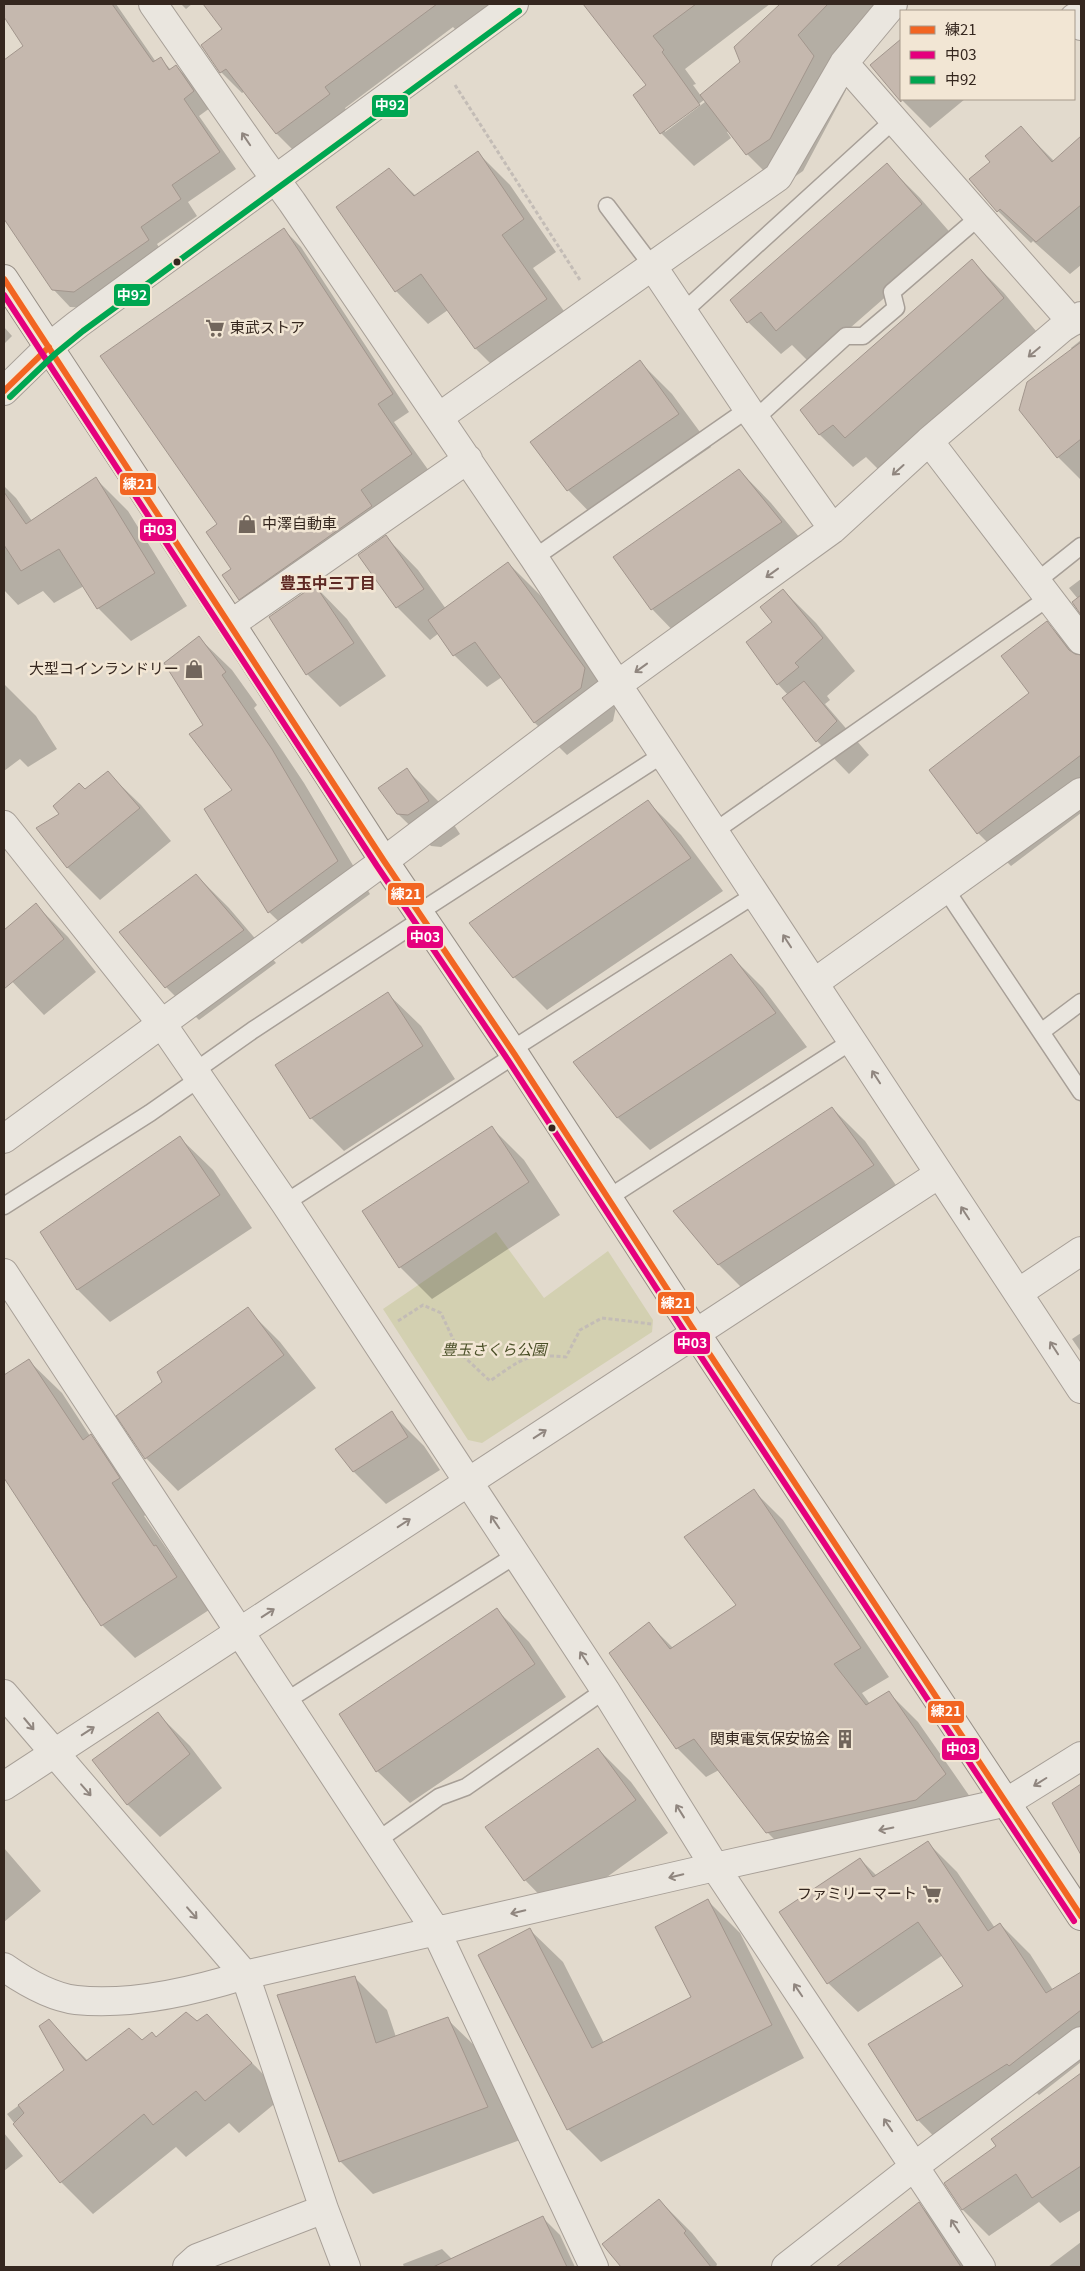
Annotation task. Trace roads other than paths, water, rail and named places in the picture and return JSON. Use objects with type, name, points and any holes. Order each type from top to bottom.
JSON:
[{"type":"street","points":[[154,4],[468,459],[618,685],[662,755],[715,831],[1081,1389]]},
{"type":"street","points":[[4,391],[48,347],[275,178],[514,4]]},
{"type":"street","points":[[439,417],[654,267],[778,177],[844,63],[893,4]]},
{"type":"street","points":[[4,1139],[384,861],[618,685],[833,529],[929,442],[1076,319],[980,216],[844,63]]},
{"type":"street","points":[[654,267],[751,414],[833,529]]},
{"type":"street","points":[[4,279],[232,624],[420,916],[513,1052],[695,1332],[1081,1916]]},
{"type":"street","points":[[929,442],[1081,640]]},
{"type":"street","points":[[232,624],[468,459]]},
{"type":"street","points":[[814,982],[946,890],[1081,792]]},
{"type":"street","points":[[4,825],[162,1024],[285,1203],[605,1690],[715,1867],[981,2267]]},
{"type":"street","points":[[4,1786],[939,1174]]},
{"type":"street","points":[[1018,1293],[1081,1251]]},
{"type":"street","points":[[4,1273],[239,1632],[378,1840],[436,1932],[594,2267]]},
{"type":"street","points":[[4,1694],[245,1975],[324,2209],[346,2267]]},
{"type":"street","points":[[4,1967],[29,1984],[75,2000],[130,2000],[210,1986],[245,1975],[1007,1802],[1081,1756]]},
{"type":"street","points":[[786,2267],[915,2166],[1081,2041]]},
{"type":"street","points":[[187,2267],[197,2258],[324,2209]]},
{"type":"lane","points":[[683,312],[895,119]]},
{"type":"lane","points":[[607,206],[654,267]]},
{"type":"lane","points":[[534,558],[751,414],[846,336],[863,336],[896,308],[892,292],[980,216]]},
{"type":"lane","points":[[715,831],[1042,589],[1081,546]]},
{"type":"lane","points":[[4,1206],[150,1113],[253,1030],[662,755]]},
{"type":"lane","points":[[946,890],[1081,1092]]},
{"type":"lane","points":[[285,1203],[756,894]]},
{"type":"lane","points":[[1041,1032],[1081,1002]]},
{"type":"lane","points":[[608,1198],[852,1041]]},
{"type":"lane","points":[[286,1700],[516,1555]]},
{"type":"lane","points":[[378,1840],[439,1797],[466,1787],[605,1690]]},
{"type":"place","name":"東武ストア","points":[[215,328]]},
{"type":"place","name":"中澤自動車","points":[[247,524]]},
{"type":"place","name":"大型コインランドリー","points":[[194,669]]},
{"type":"place","name":"関東電気保安協会","points":[[845,1739]]},
{"type":"place","name":"ファミリーマート","points":[[932,1894]]},
{"type":"district","name":"豊玉中三丁目","points":[[328,583]]},
{"type":"park label","name":"豊玉さくら公園","points":[[494,1350]]}]
